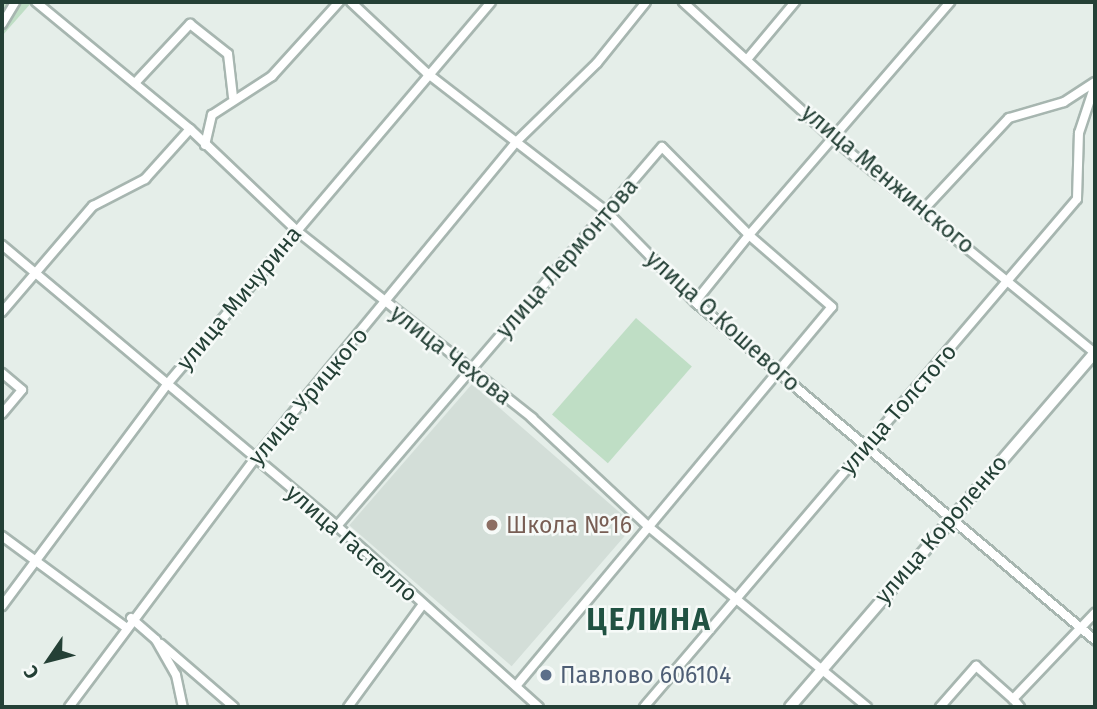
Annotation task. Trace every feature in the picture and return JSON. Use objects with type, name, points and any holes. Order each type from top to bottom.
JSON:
[{"type":"street","points":[[2,24],[15,2]]},
{"type":"street","name":"улица Чехова","points":[[36,2],[190,129],[296,230],[471,371],[649,528],[733,598],[824,667],[867,707]]},
{"type":"street","points":[[205,145],[212,115],[233,97],[289,61],[339,2]]},
{"type":"street","name":"улица О.Кошевого","points":[[351,2],[427,73],[607,212],[695,302],[865,445],[948,520],[1095,640]]},
{"type":"street","name":"улица Мичурина","points":[[2,606],[168,383],[427,73],[491,2]]},
{"type":"street","name":"улица Урицкого","points":[[69,707],[124,626],[254,460],[516,142],[597,63],[646,2]]},
{"type":"street","name":"улица Менжинского","points":[[683,2],[749,57],[831,137],[925,208],[1095,353]]},
{"type":"street","points":[[749,57],[795,2]]},
{"type":"street","points":[[695,302],[831,137],[950,2]]},
{"type":"street","points":[[135,83],[190,24],[228,54],[233,97]]},
{"type":"street","name":"улица Толстого","points":[[925,208],[1009,118],[1063,102],[1095,83]]},
{"type":"street","name":"улица Толстого","points":[[643,707],[865,445],[1011,282],[1077,199],[1079,133],[1095,83]]},
{"type":"street","points":[[2,312],[93,206],[145,179],[190,129]]},
{"type":"street","name":"улица Лермонтова","points":[[337,526],[662,147],[749,235],[832,307],[779,375],[516,686]]},
{"type":"street","name":"улица Гастелло","points":[[2,245],[168,383],[254,460],[337,526],[539,707]]},
{"type":"street","name":"улица Короленко","points":[[790,707],[948,520],[1095,353]]},
{"type":"street","points":[[2,373],[22,390],[2,414]]},
{"type":"street","points":[[2,536],[124,626]]},
{"type":"street","points":[[348,707],[423,604]]},
{"type":"street","points":[[1013,699],[1095,613]]},
{"type":"street","points":[[131,618],[234,707]]},
{"type":"street","points":[[156,640],[176,675],[183,707]]},
{"type":"street","points":[[940,707],[976,666],[1020,707]]},
{"type":"shaded area","name":"Школа №16","points":[[472,384],[634,525],[512,666],[349,525]]},
{"type":"green space","points":[[2,2],[32,2],[2,36]]},
{"type":"green space","points":[[636,318],[692,367],[608,463],[552,415]]},
{"type":"place","name":"Школа №16","points":[[492,525]]},
{"type":"place","name":"Павлово 606104","points":[[546,675]]},
{"type":"district","name":"ЦЕЛИНА","points":[[649,620]]}]
